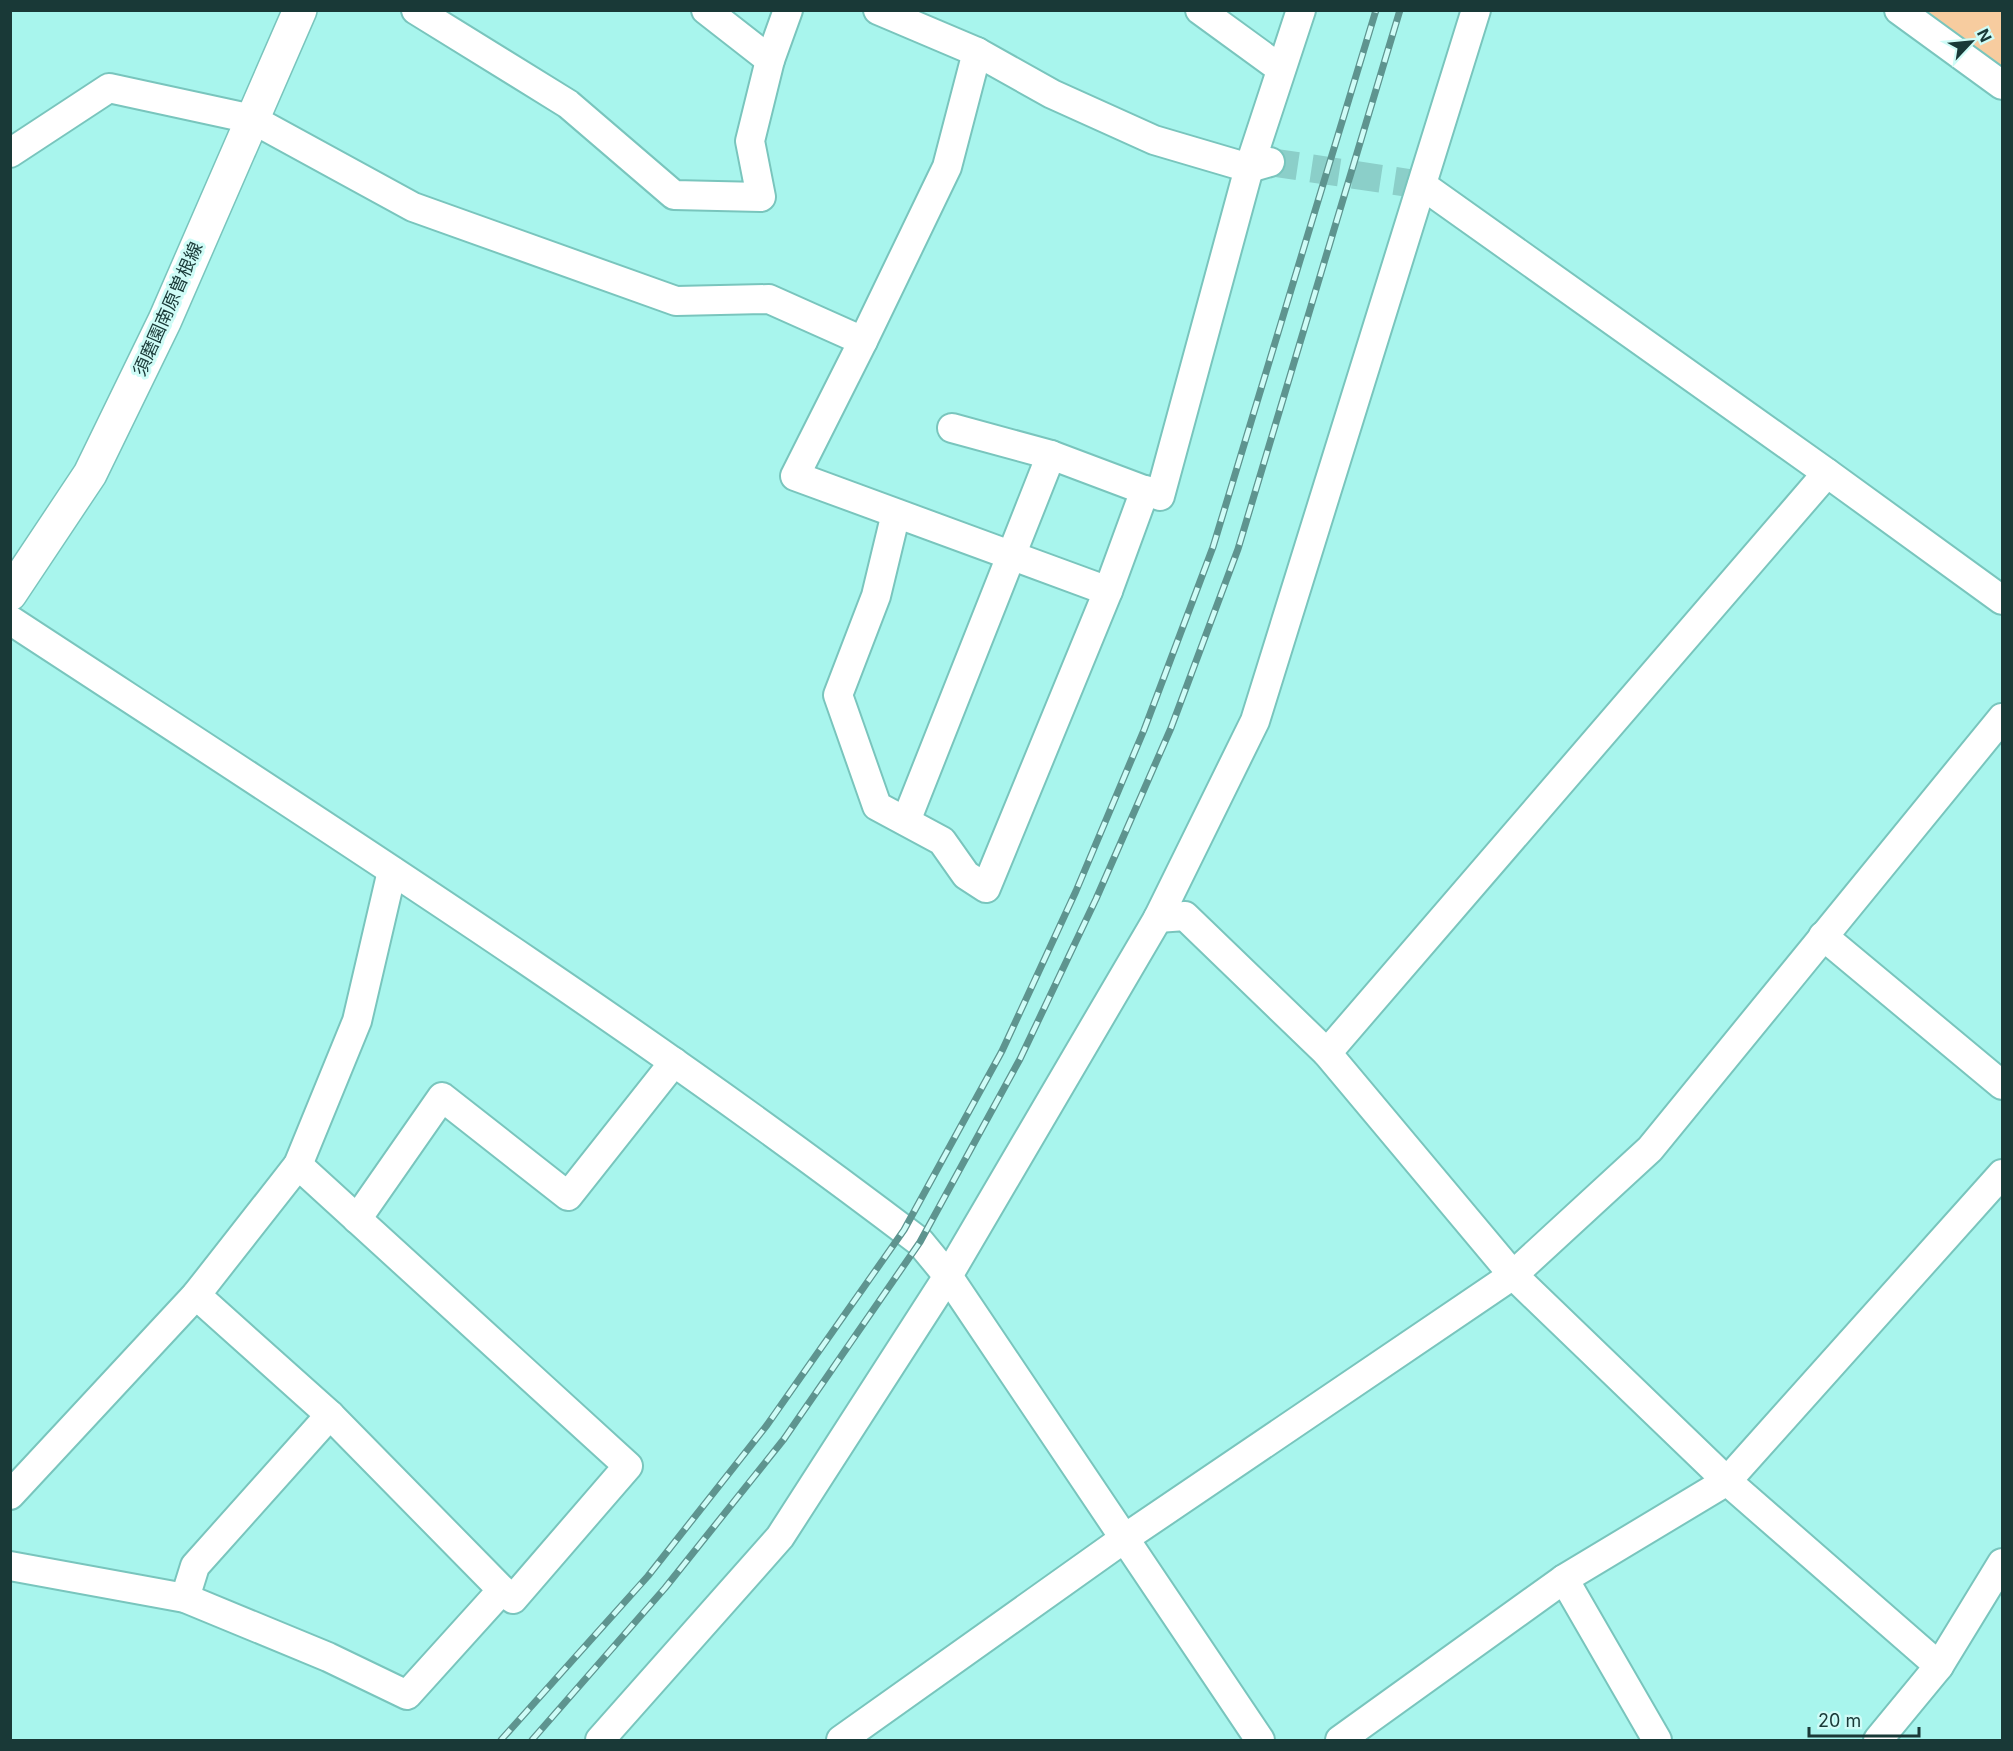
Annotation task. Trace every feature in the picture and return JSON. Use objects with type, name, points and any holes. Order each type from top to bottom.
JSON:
[{"type":"main road","name":"須磨園南原曽根線","points":[[10,594],[90,474],[165,320],[300,10]]},
{"type":"street","points":[[416,10],[568,104],[674,195],[761,197],[750,141],[770,60],[788,10]]},
{"type":"street","points":[[706,10],[770,60]]},
{"type":"street","points":[[878,10],[977,52],[1052,94],[1154,140],[1260,165]]},
{"type":"street","points":[[1200,10],[1281,69]]},
{"type":"street","points":[[952,428],[1051,455],[1160,496],[1260,165],[1281,69],[1301,10]]},
{"type":"street","points":[[600,1740],[780,1537],[948,1276],[1158,918],[1255,721],[1476,10]]},
{"type":"street","points":[[1899,10],[2002,85]]},
{"type":"street","points":[[977,52],[947,167],[795,476],[1108,591]]},
{"type":"street","points":[[10,153],[109,88],[252,119],[413,207],[676,301],[769,299],[863,341]]},
{"type":"street","points":[[1422,185],[2002,600]]},
{"type":"street","points":[[906,821],[1051,455]]},
{"type":"street","points":[[1327,1053],[1827,473]]},
{"type":"street","points":[[896,513],[876,596],[838,695],[877,806],[942,841],[966,875],[986,888],[1108,591],[1145,490]]},
{"type":"street","points":[[10,620],[392,871],[674,1062],[920,1242],[948,1276],[1260,1740]]},
{"type":"street","points":[[841,1740],[1125,1538],[1513,1275],[1650,1149],[2002,718]]},
{"type":"street","points":[[10,1495],[196,1295],[298,1165],[357,1022],[392,871]]},
{"type":"street","points":[[1158,918],[1185,916],[1327,1053],[1513,1275],[1727,1481],[1939,1666]]},
{"type":"street","points":[[1823,936],[2002,1085]]},
{"type":"street","points":[[357,1219],[442,1097],[568,1196],[674,1062]]},
{"type":"street","points":[[196,1295],[330,1415],[513,1599],[628,1466],[298,1165]]},
{"type":"street","points":[[1340,1740],[1564,1579],[1727,1481],[2002,1174]]},
{"type":"street","points":[[185,1598],[195,1566],[330,1415]]},
{"type":"street","points":[[1878,1740],[1939,1666],[2002,1563]]},
{"type":"street","points":[[10,1566],[185,1598],[328,1657],[407,1695],[502,1590]]},
{"type":"street","points":[[1564,1579],[1657,1740]]},
{"type":"shaded area","points":[[1915,11],[2002,11],[2002,74]]},
{"type":"tunnel","points":[[1270,162],[1422,185]]},
{"type":"railway","points":[[501,1740],[648,1576],[767,1425],[904,1230],[1002,1051],[1076,891],[1144,730],[1213,547],[1376,10]]},
{"type":"railway","points":[[532,1740],[665,1588],[784,1439],[920,1242],[1020,1059],[1096,899],[1171,728],[1238,549],[1400,10]]}]
